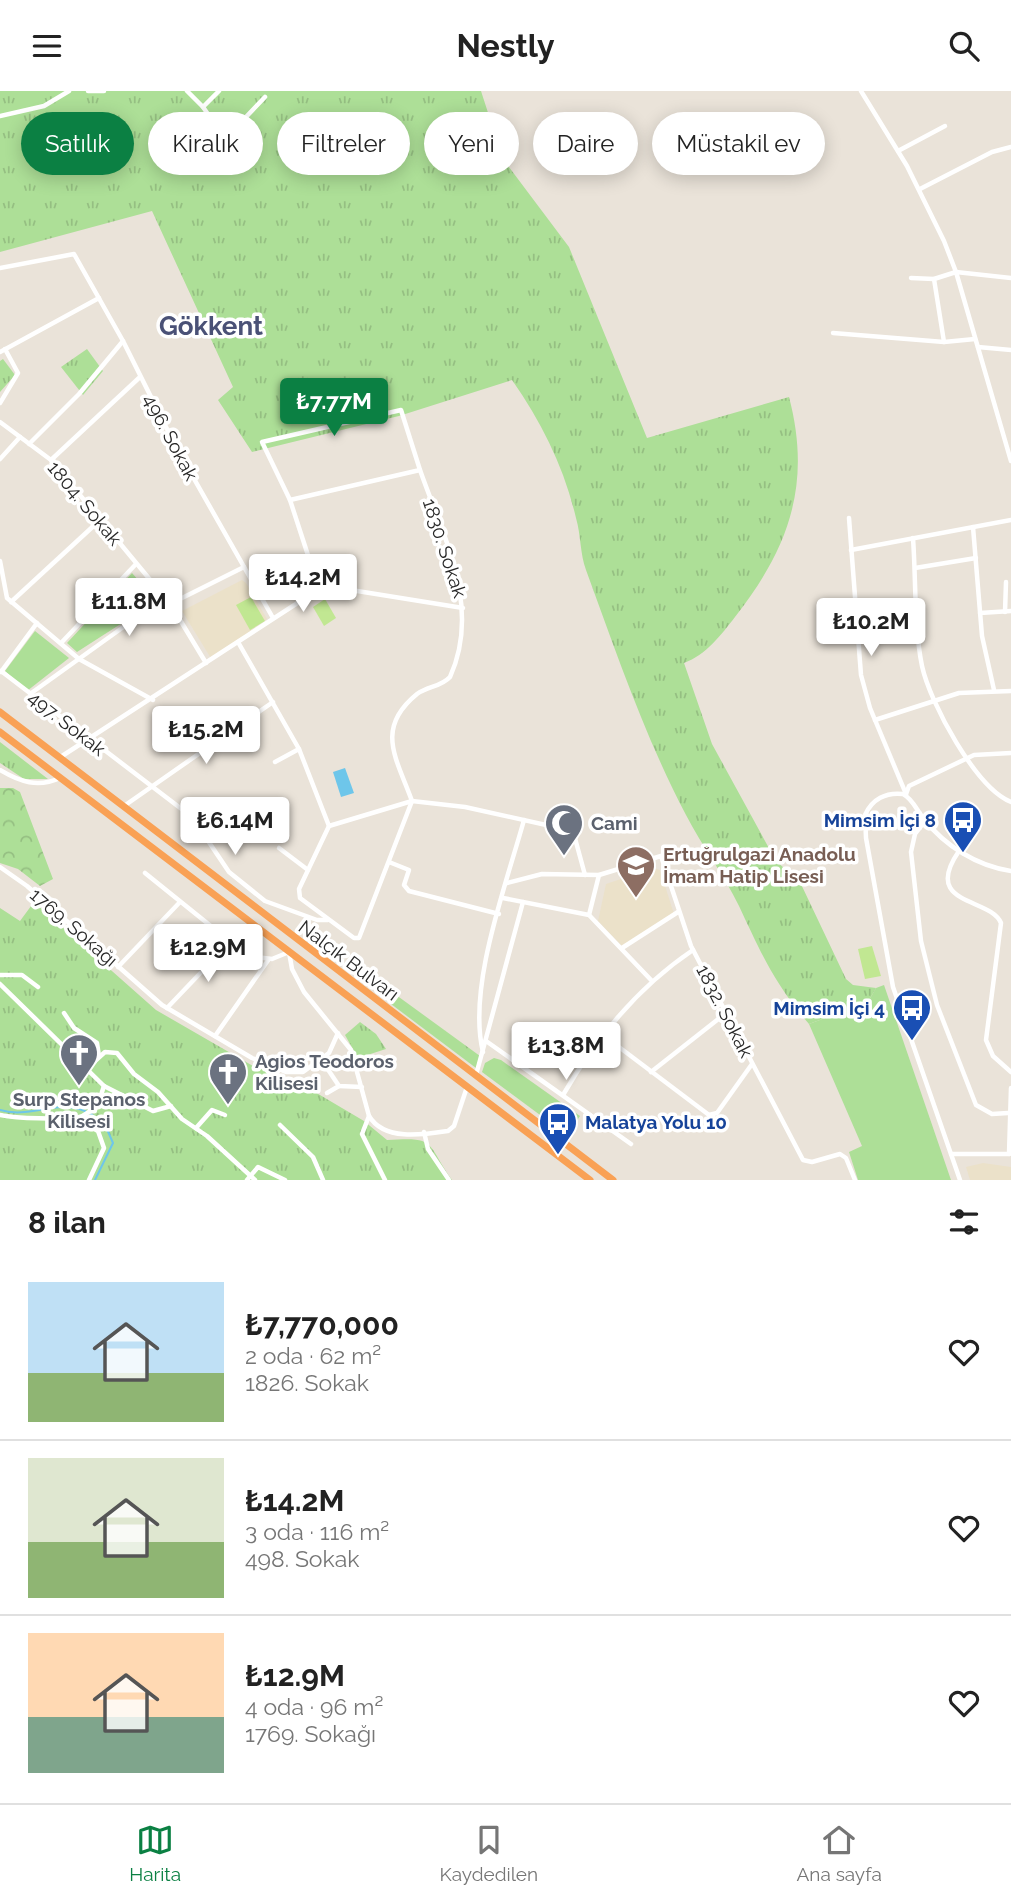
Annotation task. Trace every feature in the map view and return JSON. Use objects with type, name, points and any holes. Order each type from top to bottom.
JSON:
[{"type":"highway","name":"Nalçık Bulvarı","points":[[0,712],[58,759],[613,1180]]},
{"type":"highway","name":"Nalçık Bulvarı","points":[[0,732],[590,1180]]},
{"type":"street","points":[[48,102],[50,91]]},
{"type":"street","points":[[0,116],[44,106],[69,91]]},
{"type":"street","points":[[88,91],[104,91]]},
{"type":"street","points":[[187,91],[203,107],[225,139],[265,97]]},
{"type":"street","points":[[203,107],[219,91]]},
{"type":"street","points":[[861,91],[920,190],[956,272],[1011,461]]},
{"type":"street","points":[[898,151],[945,126]]},
{"type":"street","points":[[920,190],[992,152],[1011,147]]},
{"type":"street","name":"496. Sokak","points":[[0,268],[74,254],[273,618]]},
{"type":"street","points":[[911,278],[934,279],[956,272],[1011,278]]},
{"type":"street","points":[[934,279],[944,342]]},
{"type":"street","points":[[0,404],[18,373],[2,351],[99,297]]},
{"type":"street","points":[[834,333],[944,342],[975,338]]},
{"type":"street","points":[[29,444],[79,394],[123,341]]},
{"type":"street","points":[[978,347],[1011,350]]},
{"type":"street","points":[[51,460],[140,377]]},
{"type":"street","name":"1830. Sokak","points":[[290,500],[262,442],[401,410],[460,586],[463,608],[450,677],[417,694],[391,730],[392,743],[412,801]]},
{"type":"street","name":"1804. Sokak","points":[[0,422],[51,460],[171,605],[206,663]]},
{"type":"street","points":[[0,459],[20,437]]},
{"type":"street","points":[[319,589],[290,500],[420,470]]},
{"type":"street","points":[[849,518],[861,675],[875,720],[906,795],[925,821],[959,851],[987,865],[1011,871]]},
{"type":"street","points":[[11,602],[100,520]]},
{"type":"street","points":[[851,550],[1011,520]]},
{"type":"street","points":[[973,527],[980,613],[994,690]]},
{"type":"street","points":[[913,538],[921,663],[936,700],[966,758],[988,787],[1011,802]]},
{"type":"street","points":[[915,568],[976,558]]},
{"type":"street","points":[[0,561],[7,598],[11,602],[79,659],[153,700]]},
{"type":"street","points":[[61,643],[136,564]]},
{"type":"street","points":[[30,694],[122,628],[244,567]]},
{"type":"street","points":[[980,613],[1008,611],[1006,582]]},
{"type":"street","points":[[58,759],[153,700],[319,589],[351,590],[463,608]]},
{"type":"street","points":[[855,614],[918,601]]},
{"type":"street","points":[[1,672],[37,623]]},
{"type":"street","points":[[238,642],[299,749],[328,826],[299,890],[303,902],[354,938],[360,937],[412,801]]},
{"type":"street","name":"497. Sokak","points":[[1,672],[191,817],[229,872],[265,901],[317,920],[329,920]]},
{"type":"street","points":[[875,720],[967,691],[1011,691]]},
{"type":"street","points":[[123,806],[153,788],[274,702]]},
{"type":"street","points":[[275,762],[299,749]]},
{"type":"street","points":[[906,795],[909,786],[966,758],[978,754],[1011,753]]},
{"type":"street","points":[[0,770],[28,783],[44,783],[60,778]]},
{"type":"street","points":[[906,795],[890,794],[878,799],[870,806],[863,822],[893,987],[960,1180]]},
{"type":"street","points":[[328,826],[412,801],[465,807],[573,831],[585,875]]},
{"type":"street","points":[[483,1052],[477,1007],[524,820]]},
{"type":"street","points":[[925,821],[915,834],[911,852],[921,941],[932,989],[975,1102],[988,1113],[1008,1113]]},
{"type":"street","points":[[279,848],[308,870]]},
{"type":"street","points":[[959,851],[949,869],[953,889],[964,901],[996,914],[1001,923],[986,1040],[993,1056],[1011,1072]]},
{"type":"street","name":"1832. Sokak","points":[[599,875],[661,856],[693,950],[803,1160],[812,1162],[840,1154],[846,1159],[855,1180]]},
{"type":"street","points":[[390,862],[409,870],[404,885],[409,891],[499,914]]},
{"type":"street","name":"1769. Sokağı","points":[[0,867],[27,886],[167,1008],[252,1058],[289,1072],[307,1070],[321,1059]]},
{"type":"street","points":[[145,873],[248,956],[269,959],[289,952],[293,974],[304,992],[351,1050],[369,1116],[385,1133],[444,1132],[452,1128],[467,1087]]},
{"type":"street","points":[[507,883],[542,874],[599,875],[589,915]]},
{"type":"street","points":[[503,898],[589,915],[652,981]]},
{"type":"street","points":[[118,967],[180,902]]},
{"type":"street","points":[[476,1075],[523,902]]},
{"type":"street","points":[[622,948],[678,912]]},
{"type":"street","points":[[167,1008],[230,942]]},
{"type":"street","points":[[563,1095],[603,1035],[652,981],[693,950]]},
{"type":"street","points":[[215,1036],[269,959]]},
{"type":"street","points":[[0,975],[22,975],[38,986]]},
{"type":"street","points":[[0,984],[104,1086],[153,1111],[171,1106]]},
{"type":"street","points":[[64,1013],[75,1028],[97,1043],[99,1056]]},
{"type":"street","points":[[651,1072],[726,1013]]},
{"type":"street","points":[[338,1032],[332,1049],[321,1059],[339,1086]]},
{"type":"street","points":[[603,1035],[711,1115],[717,1113],[752,1064]]},
{"type":"street","points":[[486,1041],[631,1143]]},
{"type":"street","points":[[85,1070],[107,1051],[117,1053],[134,1074],[158,1092],[251,1178],[258,1167],[285,1180]]},
{"type":"street","points":[[75,1120],[97,1107],[104,1086]]},
{"type":"street","points":[[327,1093],[339,1086],[362,1087]]},
{"type":"street","points":[[951,1154],[1010,1154],[1008,1113],[1011,1088]]},
{"type":"street","points":[[196,1129],[212,1110],[225,1115]]},
{"type":"street","points":[[0,1115],[75,1120],[99,1131],[103,1140],[101,1157],[89,1180]]},
{"type":"street","points":[[369,1116],[362,1134],[385,1180]]},
{"type":"street","points":[[280,1125],[313,1157],[323,1180]]},
{"type":"street","points":[[424,1132],[428,1149],[449,1180]]},
{"type":"shaded area","points":[[242,580],[267,619],[212,660],[182,611]]},
{"type":"shaded area","name":"Ertuğrulgazi Anadolu İmam Hatip Lisesi","points":[[653,868],[660,870],[674,914],[623,947],[598,921],[606,884]]},
{"type":"shaded area","points":[[983,1163],[1011,1167],[1011,1180],[970,1180],[966,1167]]},
{"type":"green space","points":[[0,91],[481,91],[488,112],[424,112],[424,175],[515,175],[569,247],[647,438],[789,397],[798,458],[791,514],[782,540],[754,591],[730,624],[706,650],[684,663],[712,744],[776,861],[800,882],[846,979],[853,985],[876,988],[868,1002],[809,1024],[786,995],[769,967],[733,894],[686,815],[657,755],[586,570],[576,518],[558,463],[542,429],[512,380],[399,416],[252,452],[218,400],[233,387],[152,211],[0,252]]},
{"type":"green space","points":[[87,349],[103,371],[83,395],[61,367]]},
{"type":"green space","points":[[3,359],[15,375],[0,392],[0,361]]},
{"type":"green space","points":[[132,573],[160,605],[119,625],[77,652],[67,643]]},
{"type":"green space","points":[[251,597],[265,621],[250,630],[236,605]]},
{"type":"green space","points":[[325,599],[336,618],[324,626],[313,607]]},
{"type":"green space","points":[[35,631],[69,658],[27,691],[5,671]]},
{"type":"green space","points":[[0,742],[48,779],[24,779],[0,763]]},
{"type":"green space","points":[[0,788],[13,788],[20,792],[53,879],[40,886],[18,869],[0,863]]},
{"type":"green space","points":[[34,902],[156,1010],[253,1066],[298,1082],[364,1121],[387,1140],[414,1140],[428,1144],[452,1180],[0,1180],[0,908],[20,921]]},
{"type":"green space","points":[[872,946],[881,976],[865,979],[858,949]]},
{"type":"green space","points":[[884,985],[951,1180],[858,1180],[849,1152],[862,1146],[809,1024],[868,1002],[876,988]]},
{"type":"green space","points":[[392,992],[480,1056],[476,1068],[387,1001]]},
{"type":"green space","points":[[360,1022],[376,1034],[386,1049],[358,1058],[345,1035]]},
{"type":"green space","points":[[494,1058],[501,1060],[580,1116],[567,1135],[482,1072],[485,1063]]},
{"type":"water","points":[[345,768],[354,793],[341,797],[333,772]]},
{"type":"waterway","points":[[0,1110],[22,1112],[64,1107],[85,1111]]},
{"type":"waterway","points":[[90,1113],[106,1127],[113,1143],[95,1180]]},
{"type":"place","name":"Mimsim İçi 8","points":[[963,854]]},
{"type":"place","name":"Cami","points":[[564,857]]},
{"type":"place","name":"Ertuğrulgazi Anadolu İmam Hatip Lisesi","points":[[636,899]]},
{"type":"place","name":"Mimsim İçi 4","points":[[912,1042]]},
{"type":"place","name":"Surp Stepanos Kilisesi","points":[[79,1087]]},
{"type":"place","name":"Agios Teodoros Kilisesi","points":[[228,1106]]},
{"type":"place","name":"Malatya Yolu 10","points":[[558,1156]]},
{"type":"district","name":"Gökkent","points":[[211,326]]}]
